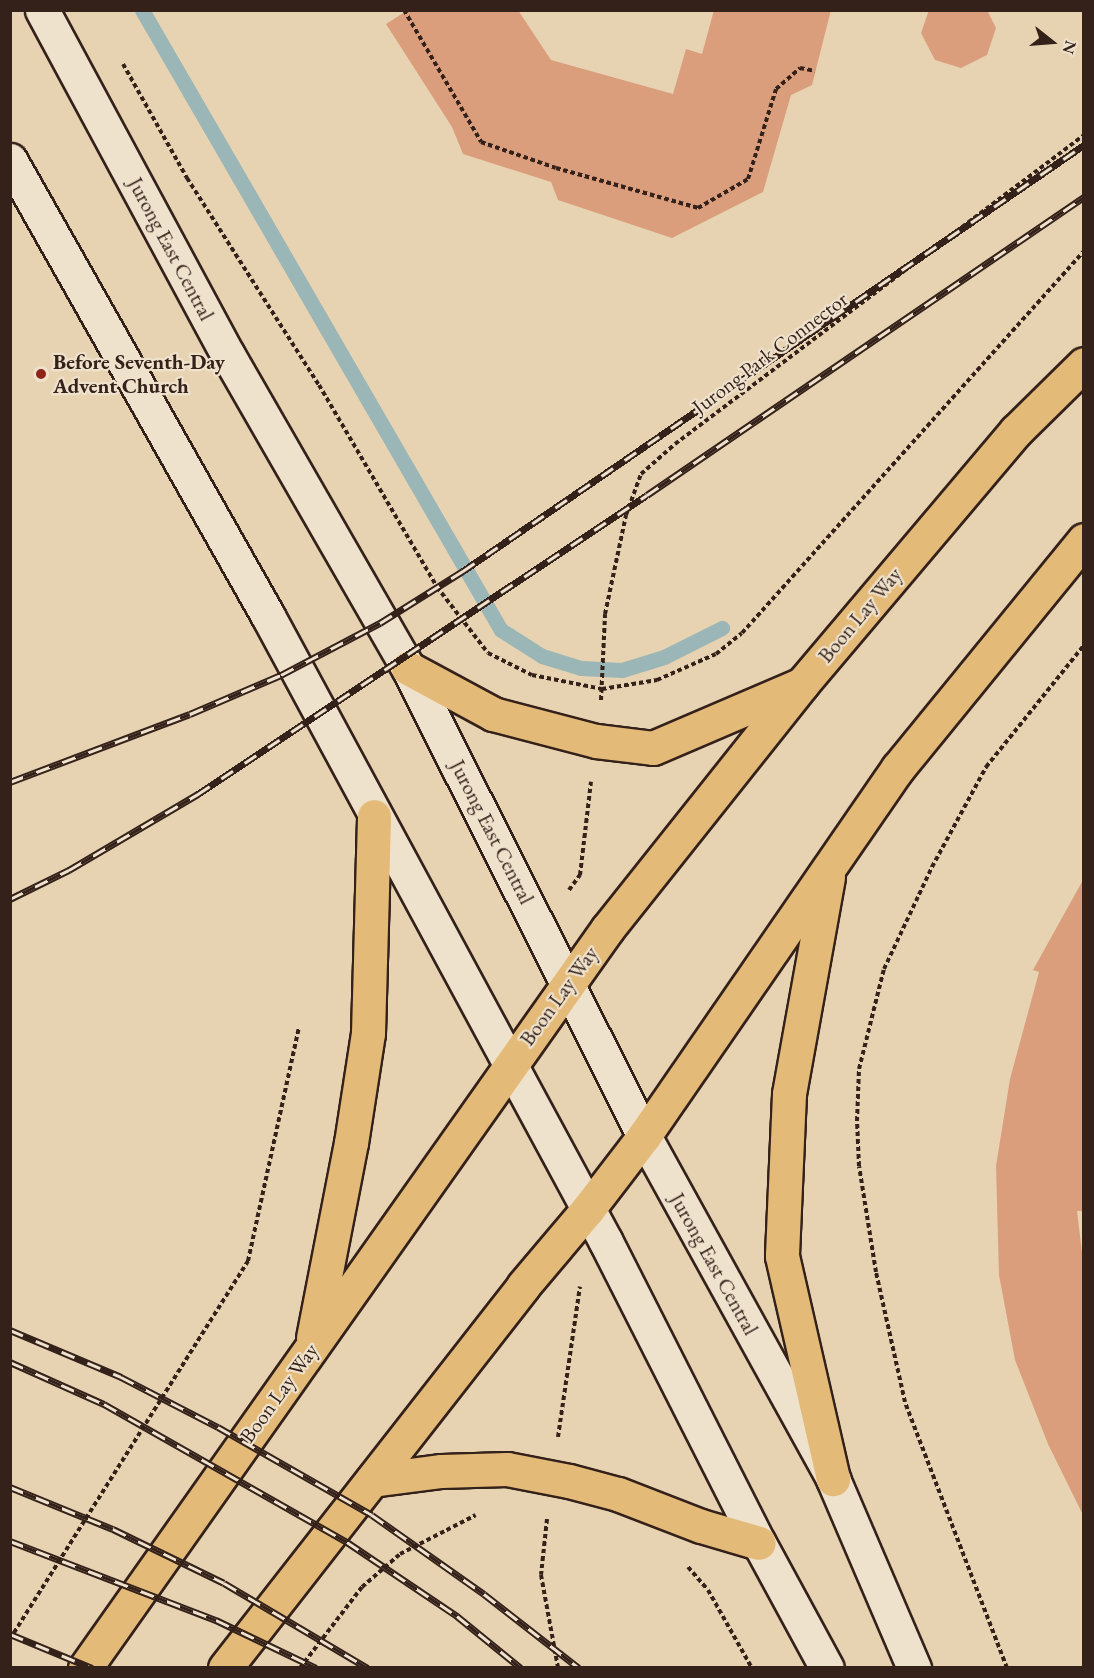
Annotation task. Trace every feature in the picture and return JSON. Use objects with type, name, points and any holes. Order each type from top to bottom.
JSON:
[{"type":"main road","name":"Jurong East Central","points":[[42,10],[228,355],[408,668],[644,1136],[833,1479],[914,1668]]},
{"type":"main road","points":[[10,159],[268,616],[588,1209],[759,1543],[827,1668]]},
{"type":"main road","name":"Boon Lay Way","points":[[85,1668],[608,928],[802,684],[1016,431],[1083,364]]},
{"type":"main road","points":[[225,1668],[523,1286],[588,1209],[644,1136],[897,768],[1083,540]]},
{"type":"main road","points":[[408,668],[493,714],[596,741],[653,748],[802,684]]},
{"type":"main road","points":[[311,1348],[351,1143],[368,1033],[374,816]]},
{"type":"main road","points":[[829,870],[789,1094],[782,1257],[833,1479]]},
{"type":"main road","points":[[372,1480],[441,1471],[507,1469],[569,1481],[618,1494],[701,1526],[759,1543]]},
{"type":"path","points":[[404,10],[481,142],[556,168],[698,208],[748,178],[776,89],[800,68],[815,71]]},
{"type":"path","points":[[121,60],[187,178],[320,385],[436,587],[488,653],[532,675],[602,689],[657,680],[716,654],[742,633],[1083,251]]},
{"type":"path","name":"Jurong Park Connector","points":[[603,675],[605,615],[626,515],[640,474],[675,444],[1083,135]]},
{"type":"path","points":[[1007,1668],[906,1402],[876,1272],[859,1166],[857,1120],[859,1069],[884,969],[932,867],[986,767],[1083,645]]},
{"type":"path","points":[[10,1639],[248,1261],[299,1028]]},
{"type":"path","points":[[548,1510],[541,1575],[558,1668]]},
{"type":"path","points":[[300,1668],[362,1587],[400,1554],[479,1514]]},
{"type":"path","points":[[685,1564],[708,1590],[751,1666],[745,1668]]},
{"type":"building","points":[[408,10],[518,10],[551,60],[673,94],[686,49],[702,54],[714,10],[831,10],[812,85],[791,95],[763,192],[672,238],[558,200],[551,182],[463,154],[452,127],[386,24]]},
{"type":"building","points":[[929,10],[987,10],[996,28],[987,55],[961,68],[935,60],[921,33]]},
{"type":"building","points":[[1083,880],[1083,1211],[1077,1211],[1083,1261],[1083,1515],[1048,1444],[1015,1360],[999,1275],[996,1166],[1010,1079],[1039,972],[1033,970]]},
{"type":"waterway","points":[[142,10],[501,630],[542,656],[581,668],[622,670],[664,657],[722,628]]},
{"type":"railway","points":[[10,782],[190,714],[281,675],[380,623],[463,571],[1084,145]]},
{"type":"railway","points":[[10,899],[69,870],[198,794],[647,495],[1084,197]]},
{"type":"railway","points":[[10,1330],[121,1377],[218,1427],[372,1515],[484,1594],[579,1668]]},
{"type":"railway","points":[[10,1362],[104,1404],[347,1542],[457,1616],[521,1668]]},
{"type":"railway","points":[[10,1487],[113,1529],[224,1583],[368,1668]]},
{"type":"railway","points":[[10,1541],[216,1620],[316,1668]]},
{"type":"railway","points":[[10,1634],[92,1668]]},
{"type":"place","name":"Before Seventh-Day Advent Church","points":[[41,374]]}]
